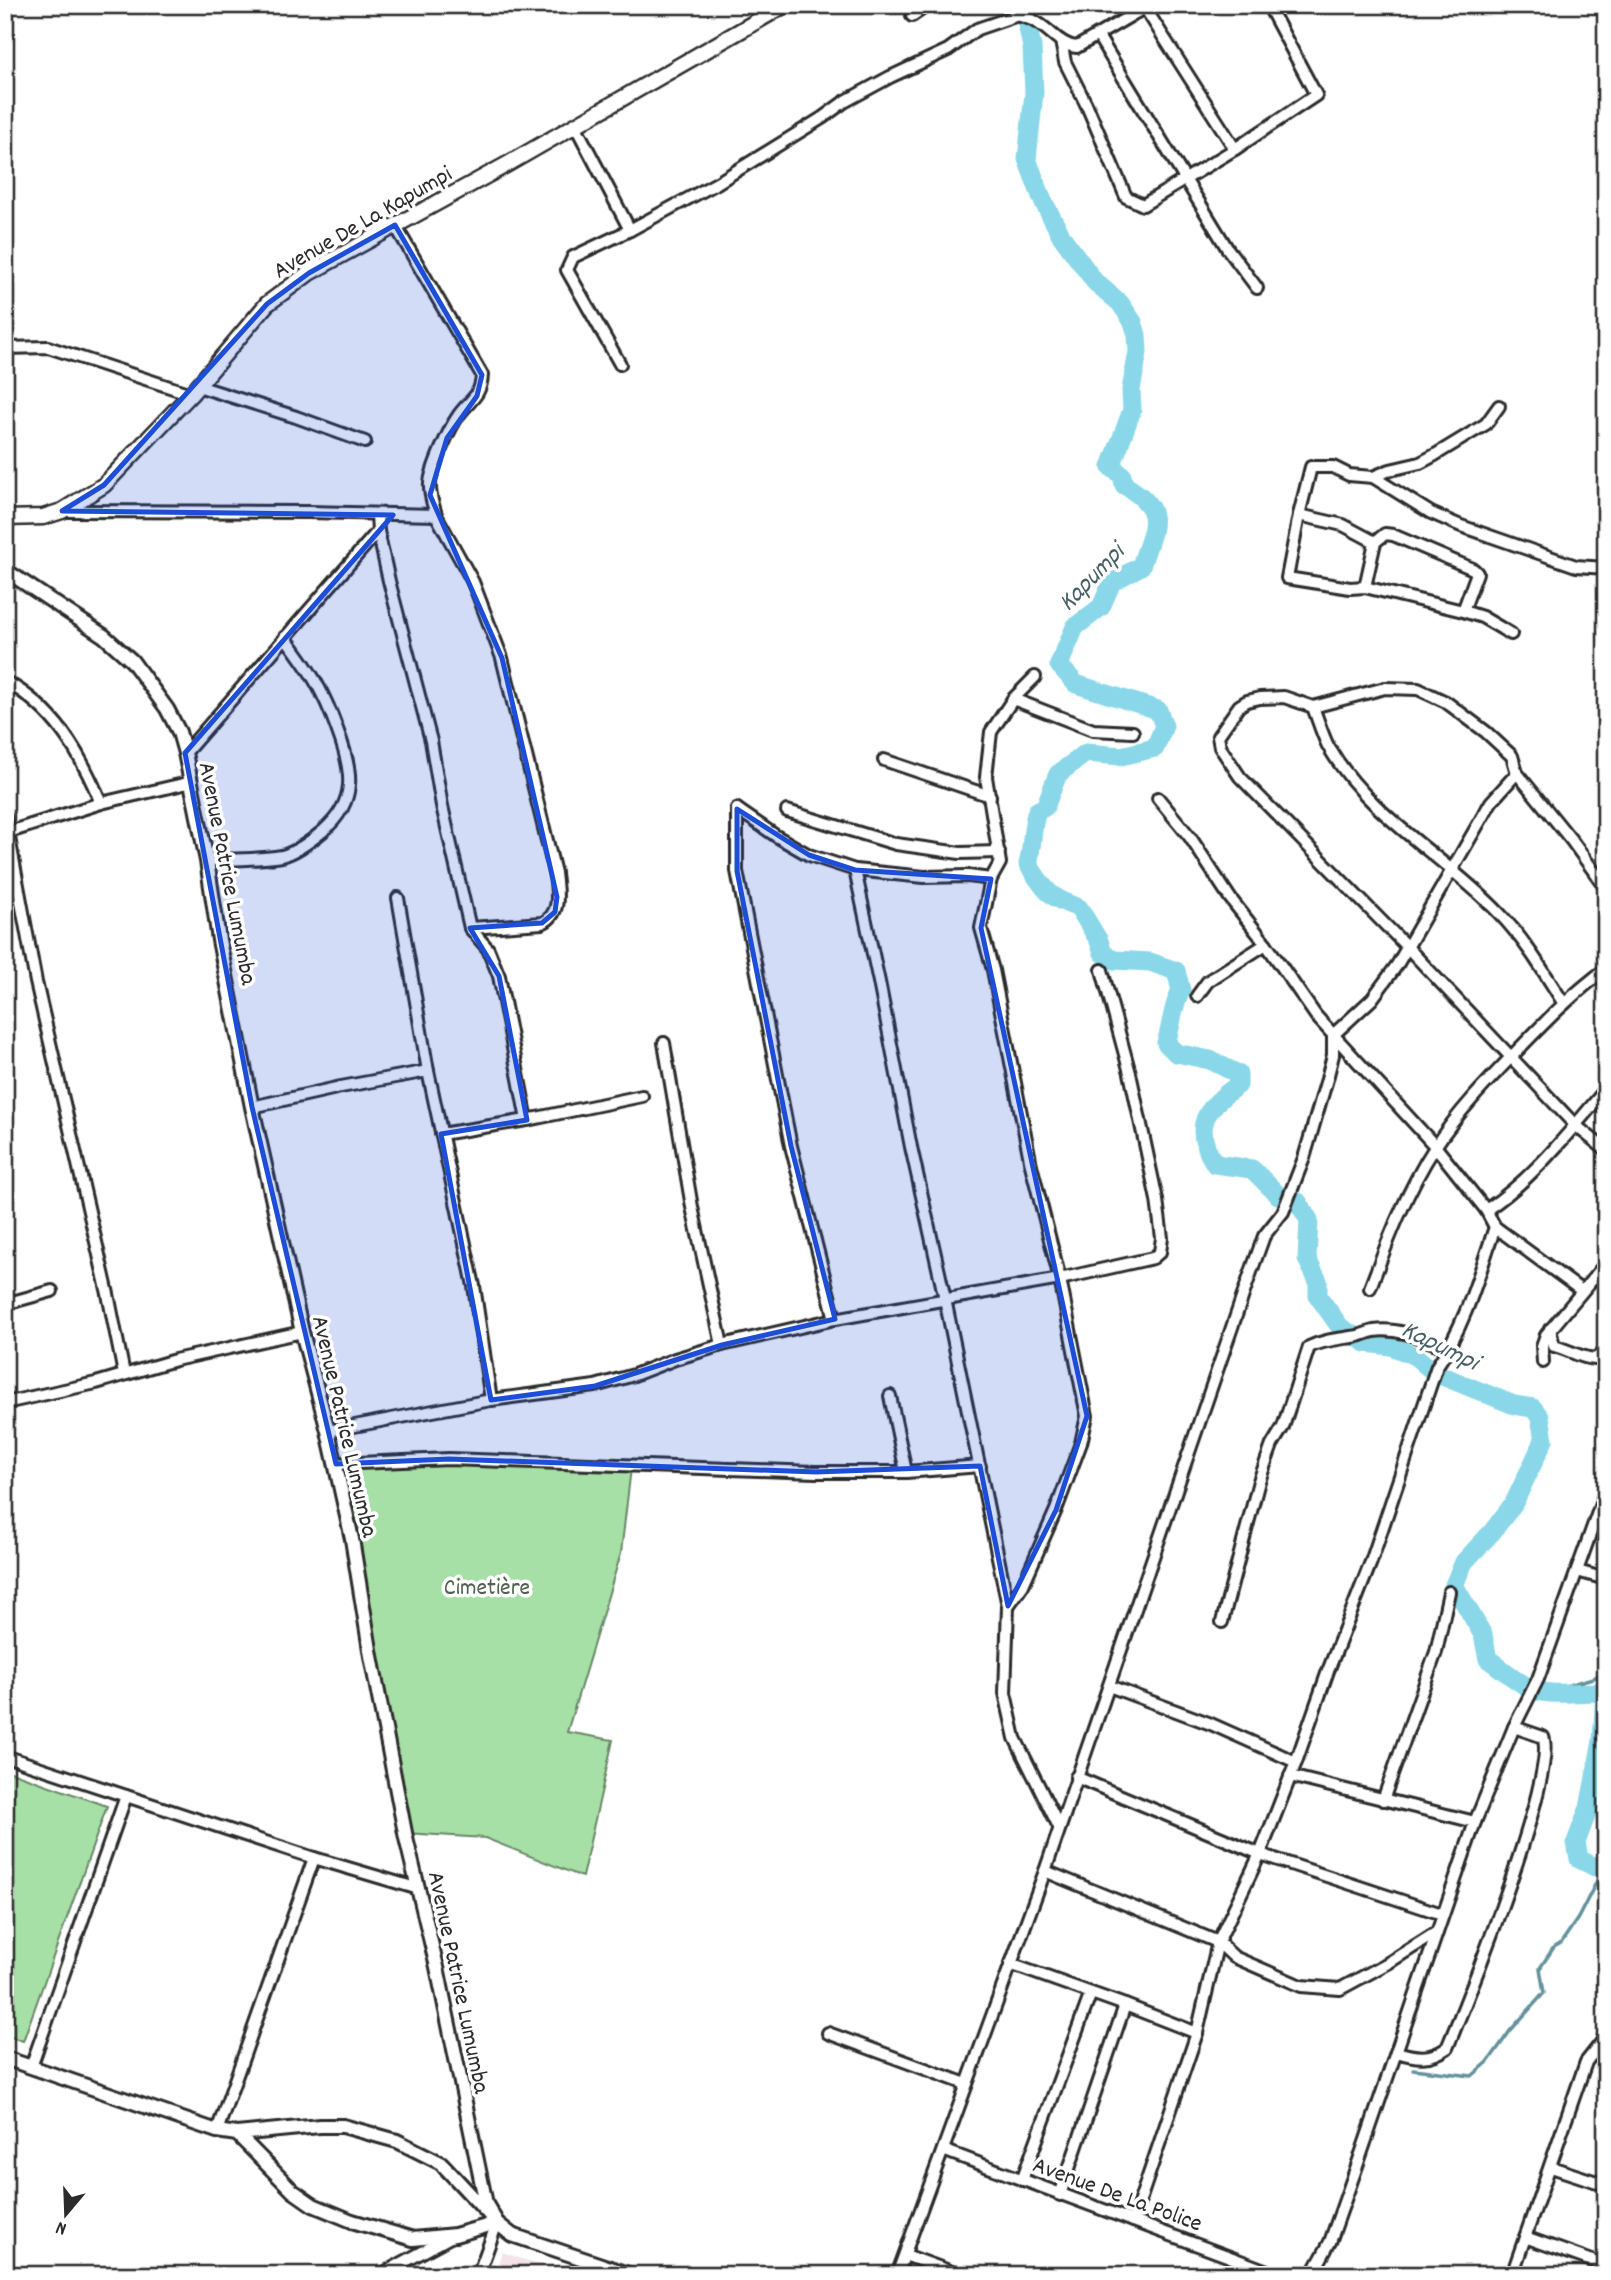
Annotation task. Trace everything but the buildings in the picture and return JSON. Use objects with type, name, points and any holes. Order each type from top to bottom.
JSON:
[{"type":"main road","name":"Avenue De La Kapumpi","points":[[5,518],[43,517],[85,498],[104,485],[194,390],[267,304],[309,273],[785,5]]},
{"type":"street","points":[[912,16],[928,5]]},
{"type":"street","points":[[1061,41],[1065,61],[1126,197],[1143,205],[1317,95],[1268,5]]},
{"type":"street","points":[[620,364],[567,270],[572,257],[630,230],[717,183],[844,102],[948,50],[978,29],[1018,15],[1036,21],[1061,41],[1071,47],[1077,47],[1147,7],[1234,149]]},
{"type":"street","points":[[1098,36],[1227,248],[1256,288]]},
{"type":"street","points":[[575,125],[630,230]]},
{"type":"street","points":[[396,225],[482,375],[482,386],[477,396],[458,416],[447,438],[431,477],[430,495],[436,515],[473,582],[502,659],[555,873],[557,897],[555,912],[550,919],[542,923],[470,928]]},
{"type":"street","points":[[5,348],[48,347],[296,417],[365,442]]},
{"type":"street","points":[[1373,477],[1419,463],[1435,455],[1486,424],[1499,406]]},
{"type":"street","points":[[1511,634],[1463,611],[1365,587],[1350,588],[1287,578],[1311,467],[1333,467],[1349,475],[1373,477],[1431,513],[1461,526],[1576,566],[1606,568]]},
{"type":"street","points":[[62,510],[436,515]]},
{"type":"street","points":[[377,514],[378,531],[431,741],[442,806],[470,928],[488,949],[499,976],[527,1120]]},
{"type":"street","points":[[1299,515],[1343,525],[1375,542]]},
{"type":"street","points":[[185,752],[378,531]]},
{"type":"street","points":[[1365,587],[1375,542],[1385,534],[1393,535],[1477,573],[1463,611]]},
{"type":"street","name":"Avenue Patrice Lumumba","points":[[5,570],[104,636],[132,661],[167,709],[179,732],[185,752],[252,1107],[352,1539],[406,1838],[486,2204],[497,2223]]},
{"type":"street","points":[[207,861],[283,855],[310,843],[330,825],[343,807],[349,787],[349,763],[327,701],[315,678],[285,637]]},
{"type":"street","points":[[1008,1606],[1023,1585],[1056,1510],[1081,1443],[1087,1416],[1060,1279],[1031,1165],[993,970],[981,928],[991,879],[1000,863],[986,777],[990,732],[1013,699],[1035,677]]},
{"type":"street","points":[[5,681],[49,715],[74,745],[101,803]]},
{"type":"street","points":[[1606,888],[1517,773],[1511,756],[1486,732],[1446,702],[1418,689],[1385,688],[1312,707],[1284,697],[1247,701],[1224,723],[1217,736],[1220,747],[1240,777],[1408,948],[1575,1125],[1606,1150]]},
{"type":"street","points":[[1013,699],[1093,730],[1133,732]]},
{"type":"street","points":[[1312,707],[1328,746],[1362,792],[1406,835],[1452,870],[1498,912],[1520,936],[1564,1004]]},
{"type":"street","points":[[884,761],[990,796]]},
{"type":"street","points":[[897,2275],[1045,1871],[1264,1236],[1283,1212],[1295,1181],[1327,1079],[1333,1035],[1372,999],[1408,948],[1491,802],[1517,773]]},
{"type":"street","points":[[9,832],[101,803],[192,782]]},
{"type":"street","points":[[1158,799],[1190,837],[1230,898],[1266,943],[1316,1016],[1435,1146],[1486,1210],[1495,1227],[1582,1291]]},
{"type":"street","points":[[835,1319],[791,1146],[737,871],[737,809],[809,855],[855,870],[924,877],[968,876],[991,879]]},
{"type":"street","points":[[787,811],[896,844],[960,853],[999,852]]},
{"type":"street","points":[[5,816],[36,982],[124,1374]]},
{"type":"street","points":[[855,870],[1008,1606],[1005,1693],[1015,1738],[1059,1827]]},
{"type":"street","points":[[5,883],[17,886]]},
{"type":"street","points":[[398,898],[428,1071],[474,1286],[491,1400]]},
{"type":"street","points":[[1197,996],[1208,981],[1266,943]]},
{"type":"street","points":[[1370,1288],[1388,1240],[1435,1146],[1511,1057],[1582,987],[1606,969]]},
{"type":"street","points":[[328,1432],[491,1400],[595,1386],[722,1345],[835,1319],[1060,1279],[1153,1258],[1160,1252],[1162,1238],[1157,1200],[1130,1073],[1102,970]]},
{"type":"street","points":[[664,1043],[692,1207],[722,1345]]},
{"type":"street","points":[[252,1107],[428,1071]]},
{"type":"street","points":[[1486,1210],[1524,1179],[1606,1089]]},
{"type":"street","points":[[441,1134],[527,1120],[642,1096]]},
{"type":"street","points":[[1133,2221],[1197,2033],[1218,1942],[1260,1854],[1296,1762],[1328,1671],[1371,1563],[1437,1366],[1449,1349],[1469,1305],[1495,1227]]},
{"type":"street","points":[[1543,1362],[1542,1346],[1550,1329],[1606,1263]]},
{"type":"street","points":[[5,1304],[52,1291]]},
{"type":"street","points":[[1550,1329],[1554,1346],[1569,1350],[1581,1358],[1595,1359],[1606,1350]]},
{"type":"street","points":[[1222,1622],[1259,1481],[1272,1445],[1283,1427],[1310,1347],[1322,1341],[1387,1331],[1401,1332],[1449,1349]]},
{"type":"street","points":[[5,1403],[96,1383],[175,1360],[302,1332]]},
{"type":"street","points":[[890,1396],[906,1472]]},
{"type":"street","points":[[336,1464],[449,1459],[803,1472],[906,1472],[980,1466]]},
{"type":"street","points":[[1312,2275],[1330,2242],[1475,1822],[1514,1727],[1538,1679],[1606,1490]]},
{"type":"street","points":[[1592,1526],[1606,1530]]},
{"type":"street","points":[[1577,1570],[1606,1579]]},
{"type":"street","points":[[1383,1800],[1436,1651],[1449,1592]]},
{"type":"street","points":[[1109,1686],[1211,1724],[1296,1762]]},
{"type":"street","points":[[1397,2052],[1416,2057],[1431,2057],[1447,2048],[1491,1940],[1527,1830],[1547,1744],[1543,1737],[1514,1727]]},
{"type":"street","points":[[5,1756],[314,1858],[419,1889]]},
{"type":"street","points":[[1290,1776],[1475,1822]]},
{"type":"street","points":[[1076,1777],[1260,1854],[1442,1914]]},
{"type":"street","points":[[31,2067],[126,1796]]},
{"type":"street","points":[[217,2131],[314,1858]]},
{"type":"street","points":[[1045,1871],[1218,1942],[1234,1957],[1301,1986],[1340,1989],[1388,1964],[1437,1932]]},
{"type":"street","points":[[1010,1964],[1197,2033]]},
{"type":"street","points":[[1022,2180],[1091,1993]]},
{"type":"street","points":[[1060,2195],[1125,2005]]},
{"type":"street","points":[[828,2033],[966,2084]]},
{"type":"street","points":[[1512,2275],[1586,2062],[1606,2033]]},
{"type":"street","points":[[5,2057],[217,2131],[237,2134],[343,2126],[397,2141],[441,2163],[497,2223],[512,2235],[631,2275]]},
{"type":"street","points":[[237,2134],[293,2190],[313,2206],[352,2221],[413,2239],[455,2235],[497,2223]]},
{"type":"street","name":"Avenue De La Police","points":[[943,2150],[1278,2275]]},
{"type":"street","points":[[1551,2167],[1606,2185]]},
{"type":"street","points":[[478,2275],[497,2223]]},
{"type":"street","points":[[380,2275],[455,2235]]},
{"type":"street","points":[[1525,2237],[1606,2266]]},
{"type":"street","points":[[905,2255],[960,2275]]},
{"type":"highlighted area","points":[[395,225],[482,375],[477,396],[447,438],[430,495],[502,658],[557,897],[555,912],[542,923],[470,928],[499,976],[527,1120],[441,1134],[491,1400],[595,1386],[722,1345],[835,1319],[791,1146],[737,871],[737,809],[809,855],[855,870],[991,879],[981,928],[1087,1416],[1056,1510],[1008,1606],[980,1466],[816,1472],[449,1459],[336,1464],[252,1107],[185,753],[393,515],[62,511],[104,485],[267,304],[309,273]]},
{"type":"shaded area","points":[[502,2252],[568,2275],[494,2275]]},
{"type":"green space","name":"Cimetière","points":[[347,1464],[631,1468],[621,1553],[567,1732],[613,1740],[582,1877],[485,1838],[405,1833]]},
{"type":"green space","points":[[5,1770],[107,1806],[23,2041],[5,2035]]},
{"type":"waterway","name":"Kapumpi","points":[[1023,5],[1032,47],[1034,93],[1027,159],[1043,201],[1062,237],[1095,282],[1120,303],[1133,322],[1138,352],[1131,390],[1132,410],[1111,467],[1122,475],[1124,485],[1147,502],[1154,520],[1141,566],[1112,582],[1101,607],[1075,627],[1059,665],[1076,684],[1158,710],[1164,726],[1155,748],[1121,756],[1086,753],[1058,774],[1045,807],[1037,811],[1028,864],[1049,892],[1061,901],[1079,908],[1099,941],[1103,953],[1114,960],[1150,962],[1176,971],[1181,990],[1166,1043],[1176,1053],[1210,1060],[1238,1074],[1238,1085],[1217,1102],[1205,1119],[1203,1129],[1208,1151],[1215,1164],[1252,1169],[1278,1195],[1298,1202],[1309,1220],[1307,1259],[1318,1281],[1318,1296],[1340,1327],[1366,1343],[1391,1346],[1415,1356],[1435,1373],[1514,1405],[1533,1408],[1540,1417],[1544,1440],[1514,1503],[1464,1562],[1454,1585],[1483,1635],[1488,1659],[1517,1681],[1542,1692],[1605,1693],[1602,1741],[1589,1808],[1576,1842],[1579,1859],[1606,1869]]},
{"type":"waterway","points":[[1548,1691],[1596,1677],[1606,1665]]},
{"type":"waterway","points":[[1413,2069],[1472,2076],[1488,2062],[1510,2031],[1544,1993],[1540,1968],[1578,1918],[1603,1869]]}]
